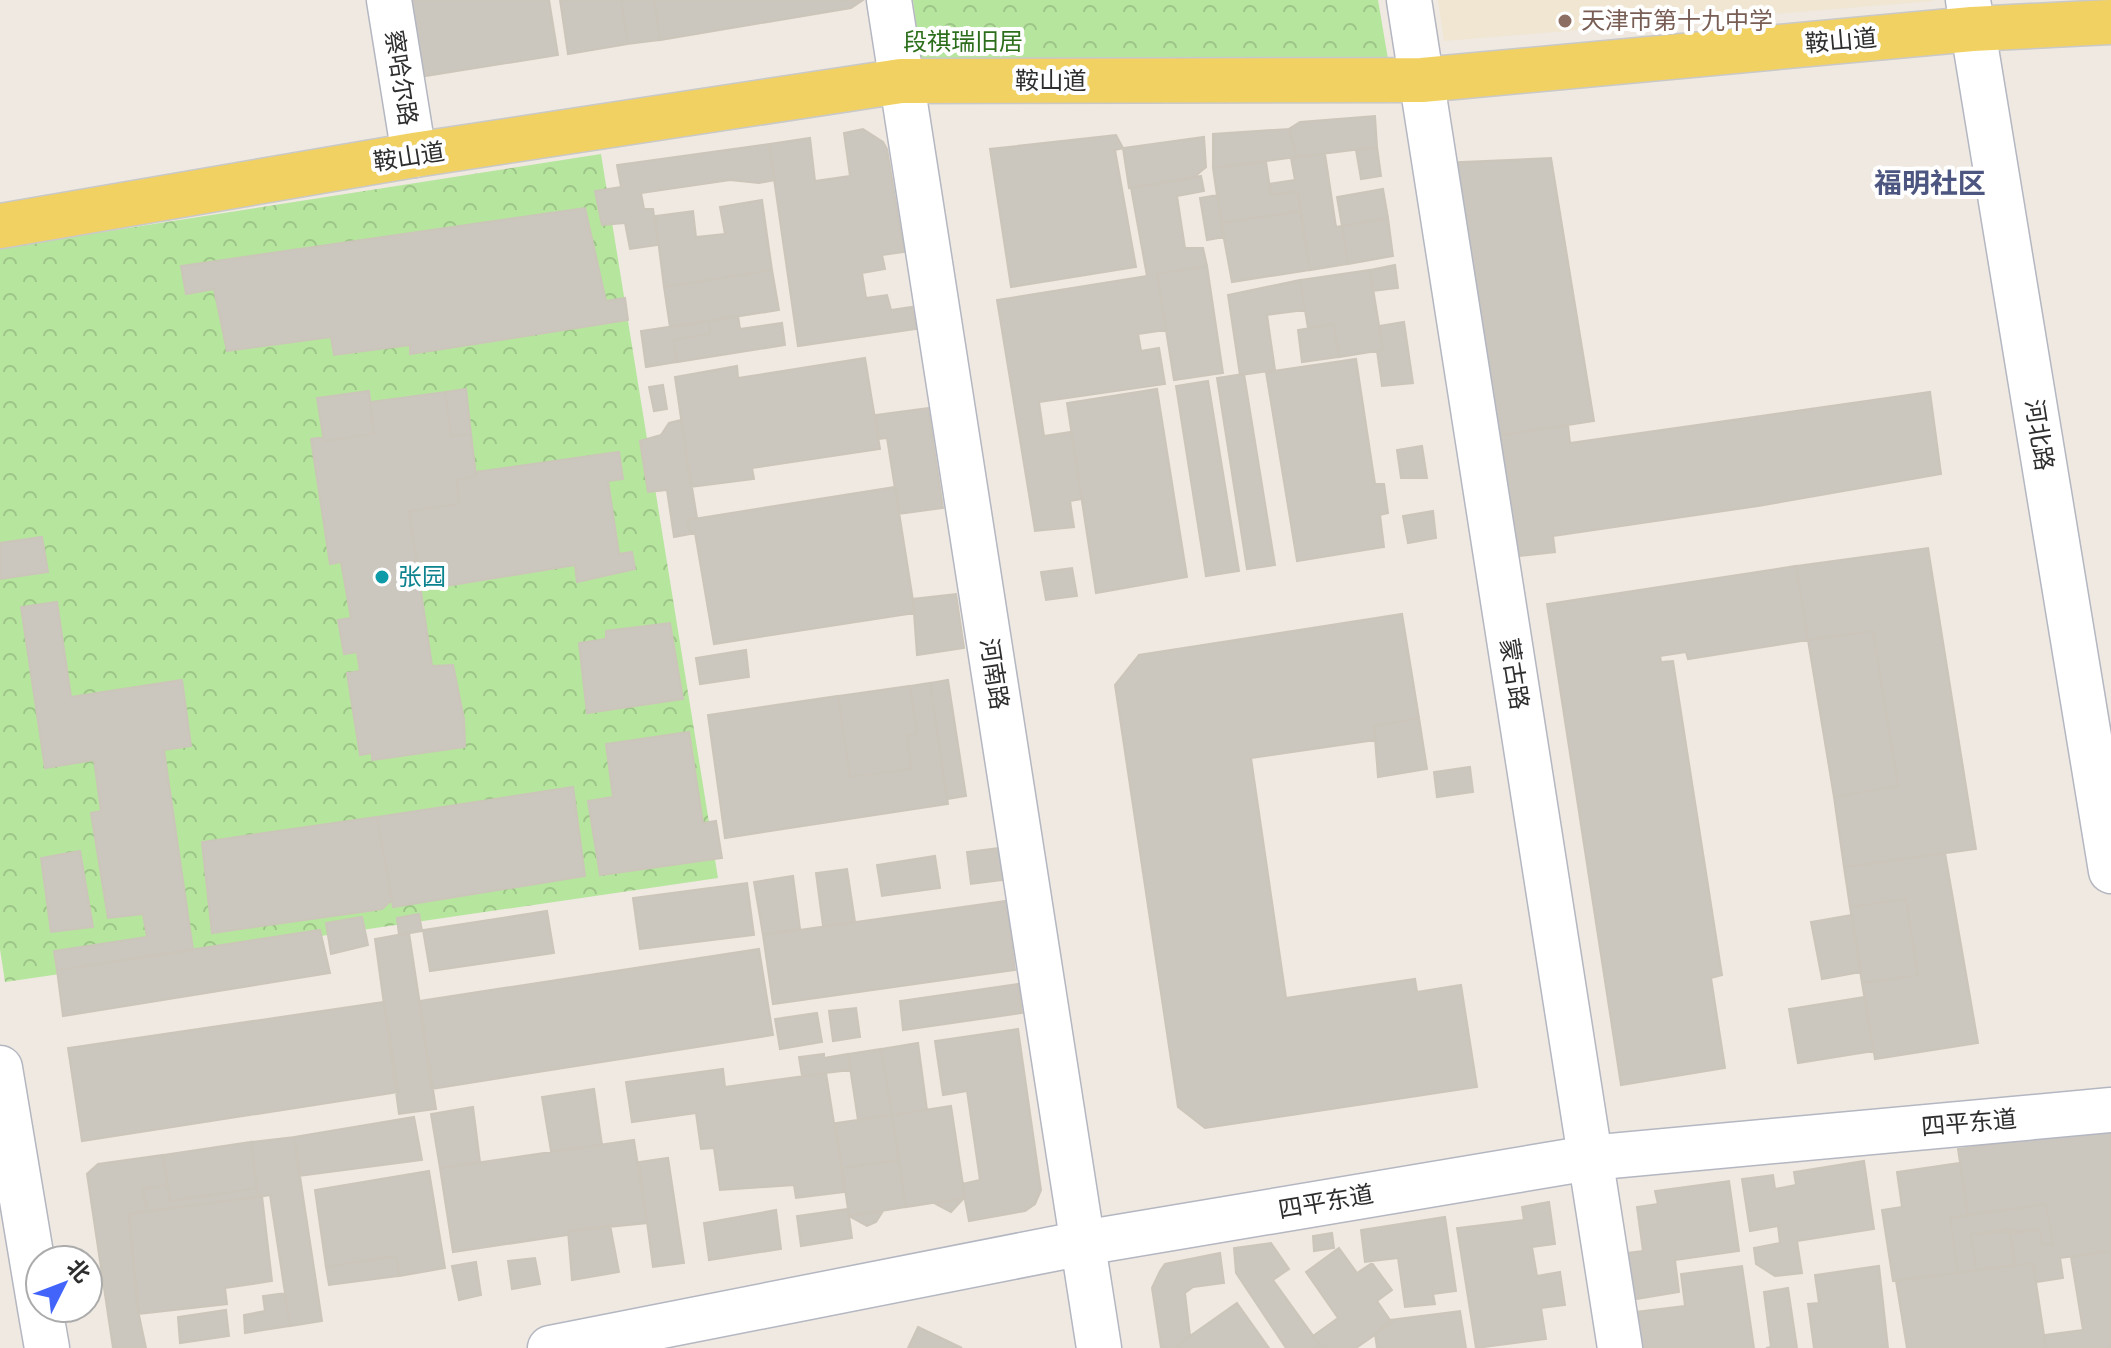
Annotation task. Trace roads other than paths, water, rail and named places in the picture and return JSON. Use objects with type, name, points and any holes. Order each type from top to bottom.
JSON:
[{"type":"main road","name":"鞍山道","points":[[0,226],[414,155],[901,81],[1422,80],[1970,15],[2111,22]]},
{"type":"street","name":"察哈尔路","points":[[389,0],[414,155]]},
{"type":"street","name":"河南路","points":[[889,0],[1099,1348]]},
{"type":"street","name":"蒙古路","points":[[1409,0],[1620,1348]]},
{"type":"street","name":"河北路","points":[[1970,15],[2111,871]]},
{"type":"street","points":[[0,1068],[29,1244]]},
{"type":"street","name":"四平东道","points":[[550,1348],[1083,1243],[1589,1158],[2111,1110]]},
{"type":"street","points":[[43,1324],[47,1348]]},
{"type":"place","name":"天津市第十九中学","points":[[1565,21]]},
{"type":"place","name":"张园","points":[[382,577]]},
{"type":"district","name":"福明社区","points":[[1930,183]]},
{"type":"park label","name":"段祺瑞旧居","points":[[963,42]]}]
